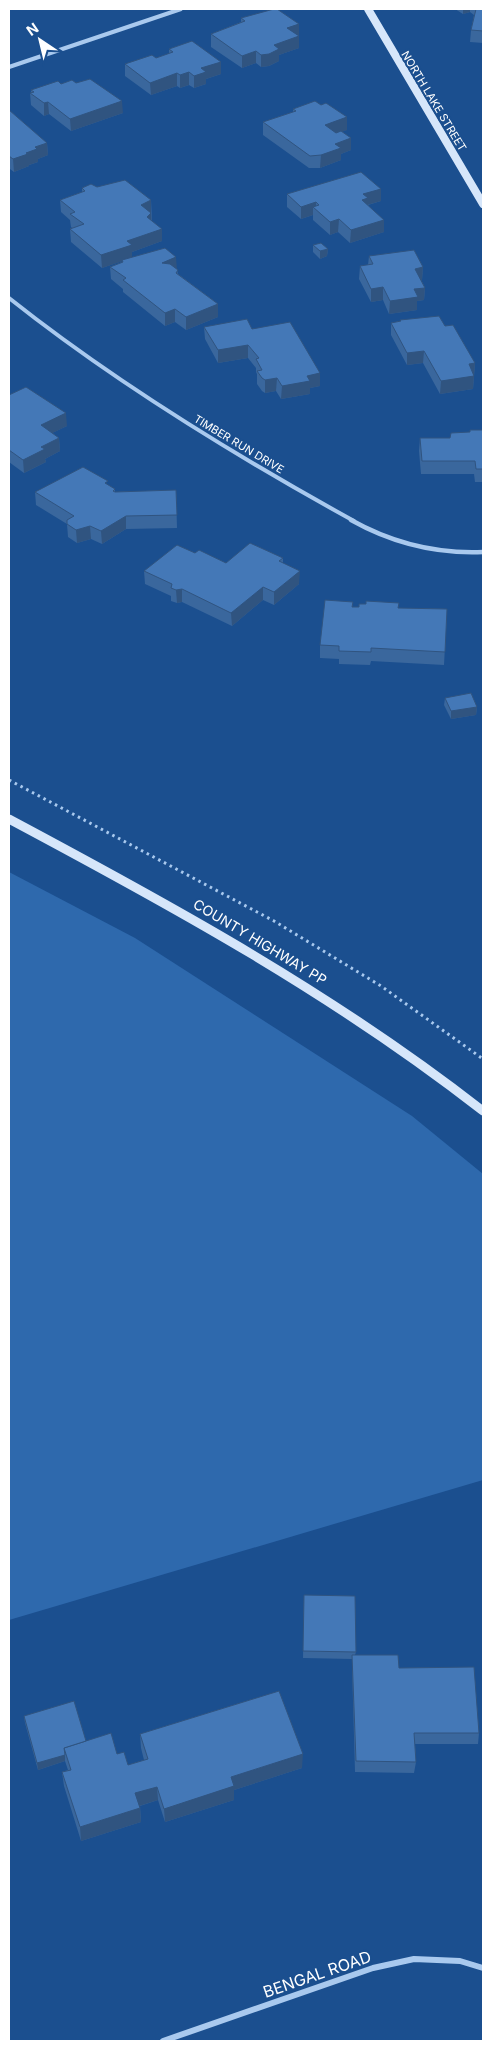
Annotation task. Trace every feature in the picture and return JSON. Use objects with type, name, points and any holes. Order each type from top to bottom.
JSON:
[{"type":"main road","name":"NORTH LAKE STREET","points":[[368,9],[483,204]]},
{"type":"main road","name":"COUNTY HIGHWAY PP","points":[[9,819],[266,960],[393,1043],[483,1111]]},
{"type":"street","points":[[9,67],[181,9]]},
{"type":"street","name":"TIMBER RUN DRIVE","points":[[9,298],[122,382],[241,456],[361,524],[398,541],[424,547],[469,553],[483,552]]},
{"type":"street","name":"BENGAL ROAD","points":[[163,2041],[373,1968],[414,1959],[460,1961],[483,1968]]},
{"type":"path","points":[[9,780],[274,921],[382,986],[483,1059]]},
{"type":"shaded area","points":[[9,872],[135,938],[412,1116],[483,1174],[483,1480],[9,1620]]},
{"type":"building","points":[[277,9],[299,24],[287,28],[299,36],[274,45],[279,49],[269,54],[261,55],[256,51],[242,56],[211,34],[245,21],[241,18]]},
{"type":"building","points":[[476,9],[483,9],[483,31],[471,30]]},
{"type":"building","points":[[192,41],[221,62],[201,68],[206,72],[194,76],[189,72],[180,75],[177,73],[150,83],[125,64],[152,55],[156,58],[173,52],[169,49]]},
{"type":"building","points":[[90,79],[122,101],[70,119],[48,102],[44,103],[30,93],[34,92],[31,90],[58,81],[61,84],[72,80],[76,83]]},
{"type":"building","points":[[315,101],[321,105],[326,103],[347,117],[325,125],[336,133],[341,131],[351,138],[335,144],[341,148],[321,155],[310,156],[263,122],[296,111],[293,109]]},
{"type":"building","points":[[9,110],[47,143],[35,147],[37,149],[26,153],[28,154],[13,159],[9,156]]},
{"type":"building","points":[[361,172],[381,189],[363,194],[368,198],[362,200],[384,220],[351,230],[339,219],[330,222],[313,207],[319,205],[316,202],[301,207],[287,194]]},
{"type":"building","points":[[125,180],[151,200],[141,205],[151,213],[147,217],[162,229],[127,241],[132,245],[101,255],[70,229],[84,224],[70,214],[75,212],[60,200],[85,191],[82,188],[91,184],[97,187]]},
{"type":"building","points":[[321,243],[328,249],[320,251],[313,245]]},
{"type":"building","points":[[165,248],[176,257],[162,263],[170,264],[178,270],[176,273],[218,304],[186,317],[175,309],[165,313],[123,280],[126,278],[110,267],[123,262],[122,260]]},
{"type":"building","points":[[414,250],[423,267],[415,269],[425,288],[414,289],[418,297],[390,301],[383,287],[371,289],[360,266],[373,264],[369,256]]},
{"type":"building","points":[[439,316],[445,326],[453,325],[475,363],[469,364],[474,376],[441,381],[424,351],[407,353],[391,323],[400,320]]},
{"type":"building","points":[[247,319],[252,329],[290,322],[320,373],[307,376],[310,381],[282,386],[277,378],[265,380],[257,371],[262,370],[256,359],[259,358],[248,345],[218,350],[204,327]]},
{"type":"building","points":[[26,387],[66,413],[41,425],[59,438],[41,447],[45,449],[23,460],[9,450],[9,395]]},
{"type":"building","points":[[470,430],[483,430],[483,469],[476,469],[475,461],[422,461],[420,438],[450,438],[451,433],[470,432]]},
{"type":"building","points":[[83,467],[108,481],[105,483],[115,489],[113,491],[115,492],[176,490],[177,515],[126,516],[101,531],[90,526],[76,530],[67,524],[67,520],[74,516],[35,492]]},
{"type":"building","points":[[250,543],[283,558],[279,561],[300,571],[274,592],[263,587],[231,613],[182,589],[176,590],[171,588],[172,584],[144,571],[177,545],[195,553],[199,550],[226,563]]},
{"type":"building","points":[[325,600],[353,602],[352,607],[366,604],[366,601],[399,603],[398,608],[447,609],[445,652],[371,648],[371,652],[339,651],[339,646],[320,645]]},
{"type":"building","points":[[471,693],[477,707],[451,711],[445,698]]},
{"type":"building","points":[[304,1595],[355,1596],[356,1652],[303,1651]]},
{"type":"building","points":[[352,1655],[398,1655],[399,1668],[474,1667],[479,1733],[414,1733],[416,1762],[356,1761]]},
{"type":"building","points":[[279,1691],[303,1754],[231,1777],[234,1786],[164,1809],[157,1787],[135,1793],[140,1808],[80,1827],[62,1772],[71,1770],[64,1748],[111,1733],[117,1754],[124,1752],[128,1765],[148,1759],[140,1734]]},
{"type":"building","points":[[74,1701],[86,1741],[64,1748],[65,1755],[37,1763],[24,1716]]}]
